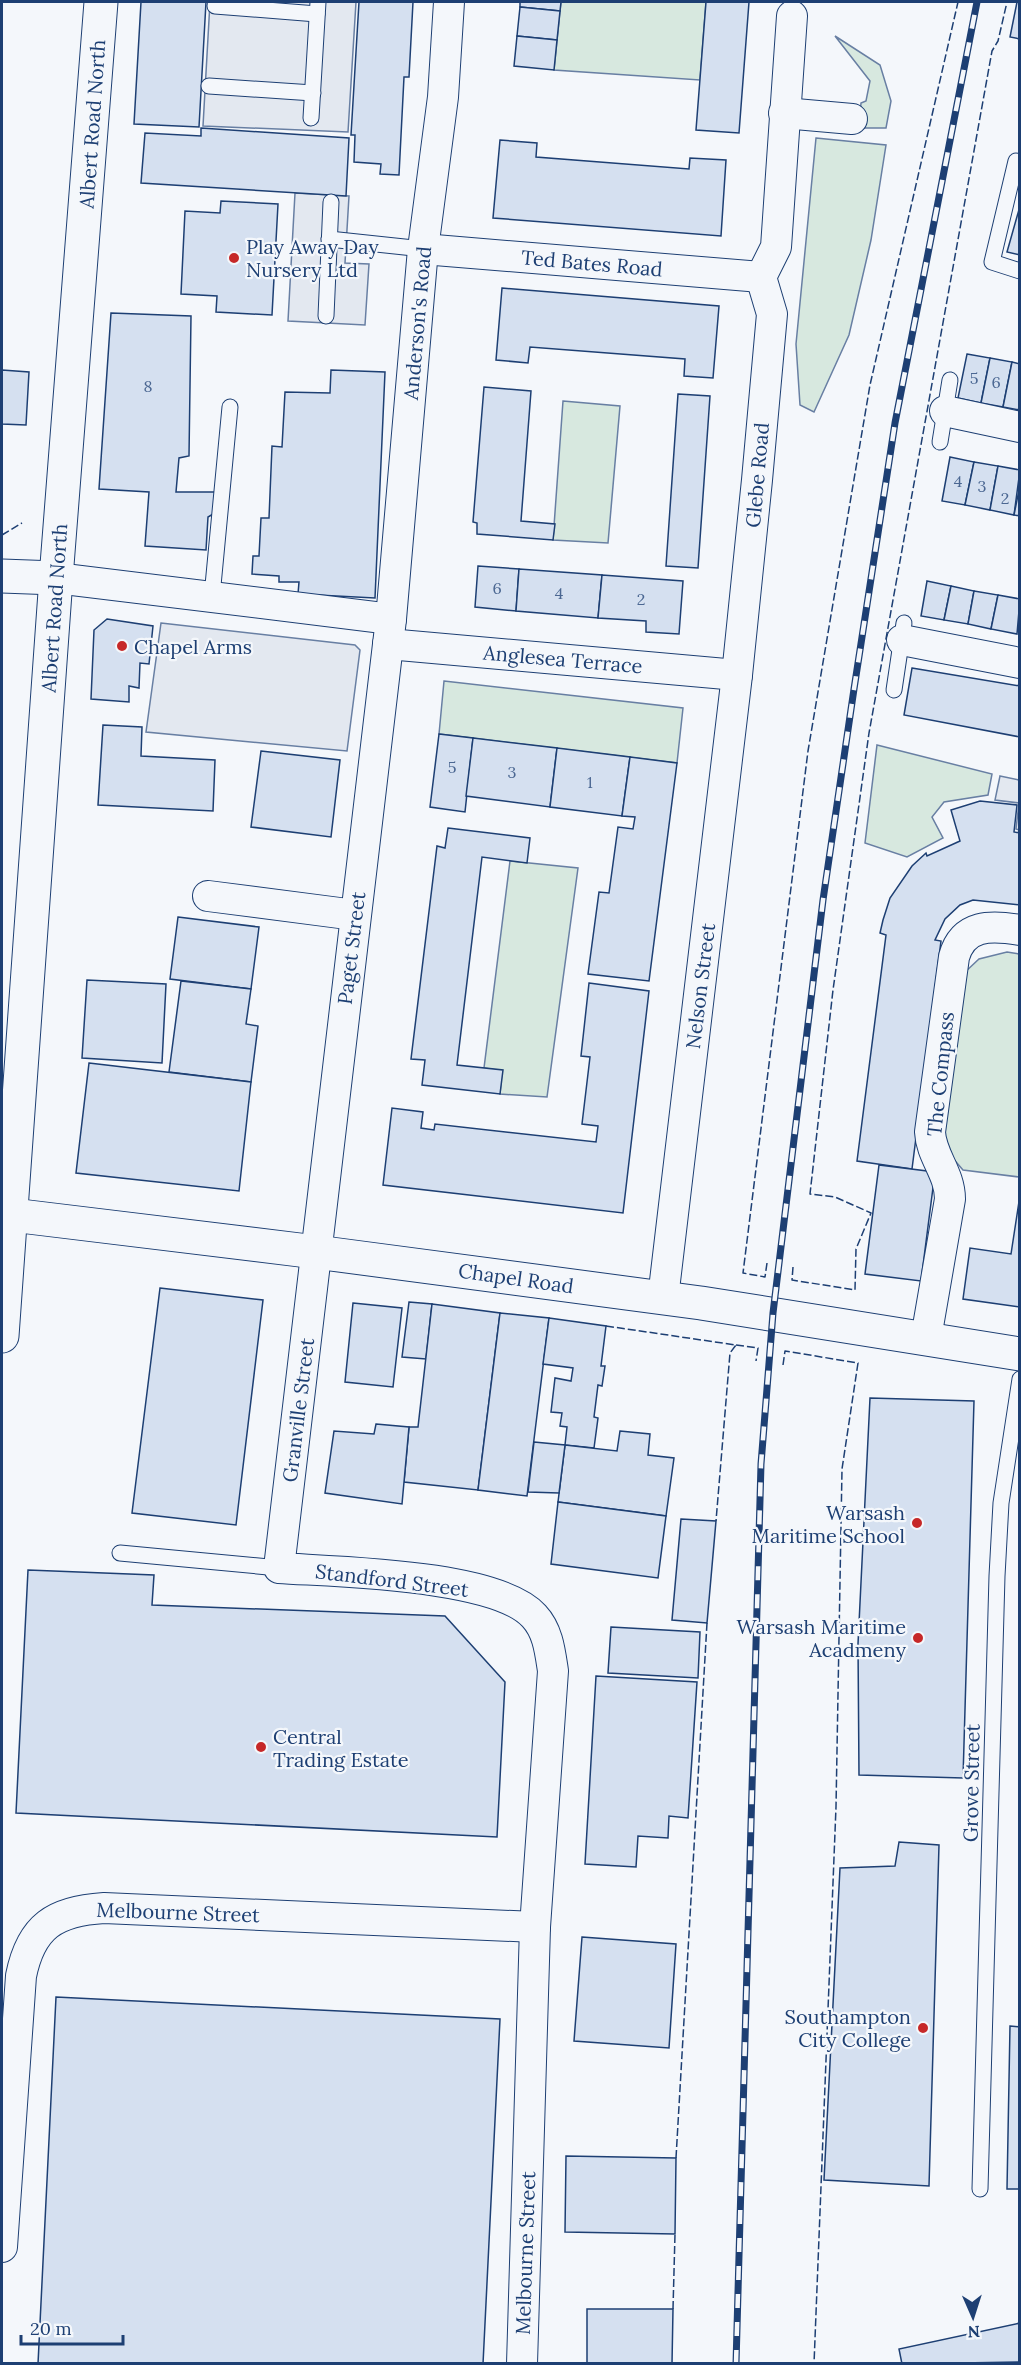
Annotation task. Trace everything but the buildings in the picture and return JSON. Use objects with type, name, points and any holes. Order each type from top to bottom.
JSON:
[{"type":"main road","name":"Albert Road North","points":[[2,1336],[7,1216],[101,2]]},
{"type":"main road","points":[[2,576],[56,578]]},
{"type":"main road","name":"Chapel Road","points":[[7,1216],[316,1252],[663,1298],[1020,1354]]},
{"type":"street","name":"Anderson's Road","points":[[389,631],[423,249],[443,97],[449,2]]},
{"type":"street","points":[[761,277],[776,247],[792,16]]},
{"type":"street","points":[[784,113],[852,119]]},
{"type":"street","name":"Ted Bates Road","points":[[423,249],[761,277]]},
{"type":"street","name":"Glebe Road","points":[[737,675],[772,314],[761,277]]},
{"type":"street","points":[[945,411],[1020,427]]},
{"type":"street","name":"Anglesea Terrace","points":[[56,578],[212,596],[389,631],[737,675]]},
{"type":"street","name":"Paget Street","points":[[316,1252],[389,631]]},
{"type":"street","points":[[903,632],[1020,663]]},
{"type":"street","name":"Nelson Street","points":[[663,1298],[737,675]]},
{"type":"street","points":[[208,896],[355,915]]},
{"type":"street","name":"The Compass","points":[[926,1338],[950,1199],[947,1176],[934,1153],[930,1132],[954,957],[964,938],[981,927],[1000,926],[1020,930]]},
{"type":"street","name":"Granville Street","points":[[279,1568],[316,1252]]},
{"type":"street","name":"Standford Street","points":[[279,1568],[439,1581],[491,1593],[520,1604],[534,1616]]},
{"type":"street","name":"Melbourne Street","points":[[522,2364],[535,1927],[553,1671],[549,1643],[534,1616]]},
{"type":"street","name":"Melbourne Street","points":[[2,2247],[21,1976],[26,1954],[36,1935],[52,1922],[76,1910],[104,1908],[535,1927]]},
{"type":"lane","points":[[216,6],[318,8],[311,118]]},
{"type":"lane","points":[[209,86],[313,93]]},
{"type":"lane","points":[[1020,162],[1016,161],[992,262],[1020,270]]},
{"type":"lane","points":[[326,316],[331,202]]},
{"type":"lane","points":[[329,238],[423,249]]},
{"type":"lane","points":[[940,442],[950,380]]},
{"type":"lane","points":[[212,596],[230,407]]},
{"type":"lane","points":[[894,690],[903,632]]},
{"type":"lane","name":"Grove Street","points":[[980,2189],[997,1576],[1001,1503],[1020,1379]]},
{"type":"lane","points":[[120,1553],[279,1568]]},
{"type":"shaded area","points":[[210,2],[356,2],[348,132],[203,126]]},
{"type":"shaded area","points":[[561,2],[706,2],[700,80],[554,70]]},
{"type":"shaded area","points":[[835,36],[880,65],[891,101],[886,128],[859,128],[861,103],[866,101],[870,81]]},
{"type":"shaded area","points":[[816,138],[886,145],[871,240],[849,335],[814,412],[800,405],[796,344]]},
{"type":"shaded area","points":[[295,193],[349,196],[345,263],[369,264],[365,325],[288,321]]},
{"type":"shaded area","points":[[563,401],[620,406],[608,543],[553,540]]},
{"type":"shaded area","points":[[161,623],[355,645],[360,650],[347,751],[146,732]]},
{"type":"shaded area","points":[[444,681],[683,708],[677,763],[439,734]]},
{"type":"shaded area","points":[[877,745],[992,774],[988,795],[944,802],[932,817],[943,838],[907,857],[865,843]]},
{"type":"shaded area","points":[[1000,776],[1019,780],[1019,803],[995,800]]},
{"type":"shaded area","points":[[1019,803],[1019,830],[1016,829]]},
{"type":"shaded area","points":[[510,861],[578,868],[547,1097],[500,1094],[502,1071],[484,1068]]},
{"type":"shaded area","points":[[1007,952],[1019,954],[1019,1177],[963,1170],[951,1156],[944,1137],[964,973],[979,959]]},
{"type":"railway","points":[[736,2364],[761,1464],[773,1313],[823,900],[895,423],[977,2]]},
{"type":"fence","points":[[767,1263],[765,1277],[743,1273],[808,751],[870,385],[958,2]]},
{"type":"fence","points":[[793,1267],[792,1280],[855,1290],[856,1249],[871,1213],[835,1197],[810,1194],[833,990],[869,733],[992,51],[998,41],[1007,2]]},
{"type":"fence","points":[[2,535],[22,523]]},
{"type":"fence","points":[[606,1326],[736,1345],[730,1353],[716,1521]]},
{"type":"fence","points":[[736,1345],[758,1348],[756,1361]]},
{"type":"fence","points":[[783,1365],[785,1351],[858,1363],[842,1469],[836,1807],[814,2364]]},
{"type":"fence","points":[[676,2158],[707,1623]]},
{"type":"fence","points":[[673,2309],[675,2234]]},
{"type":"place","name":"Play Away Day Nursery Ltd","points":[[234,258]]},
{"type":"place","name":"Chapel Arms","points":[[122,646]]},
{"type":"place","name":"Warsash Maritime School","points":[[917,1523]]},
{"type":"place","name":"Warsash Maritime Acadmeny","points":[[918,1638]]},
{"type":"place","name":"Central Trading Estate","points":[[261,1747]]},
{"type":"place","name":"Southampton City College","points":[[923,2028]]}]
